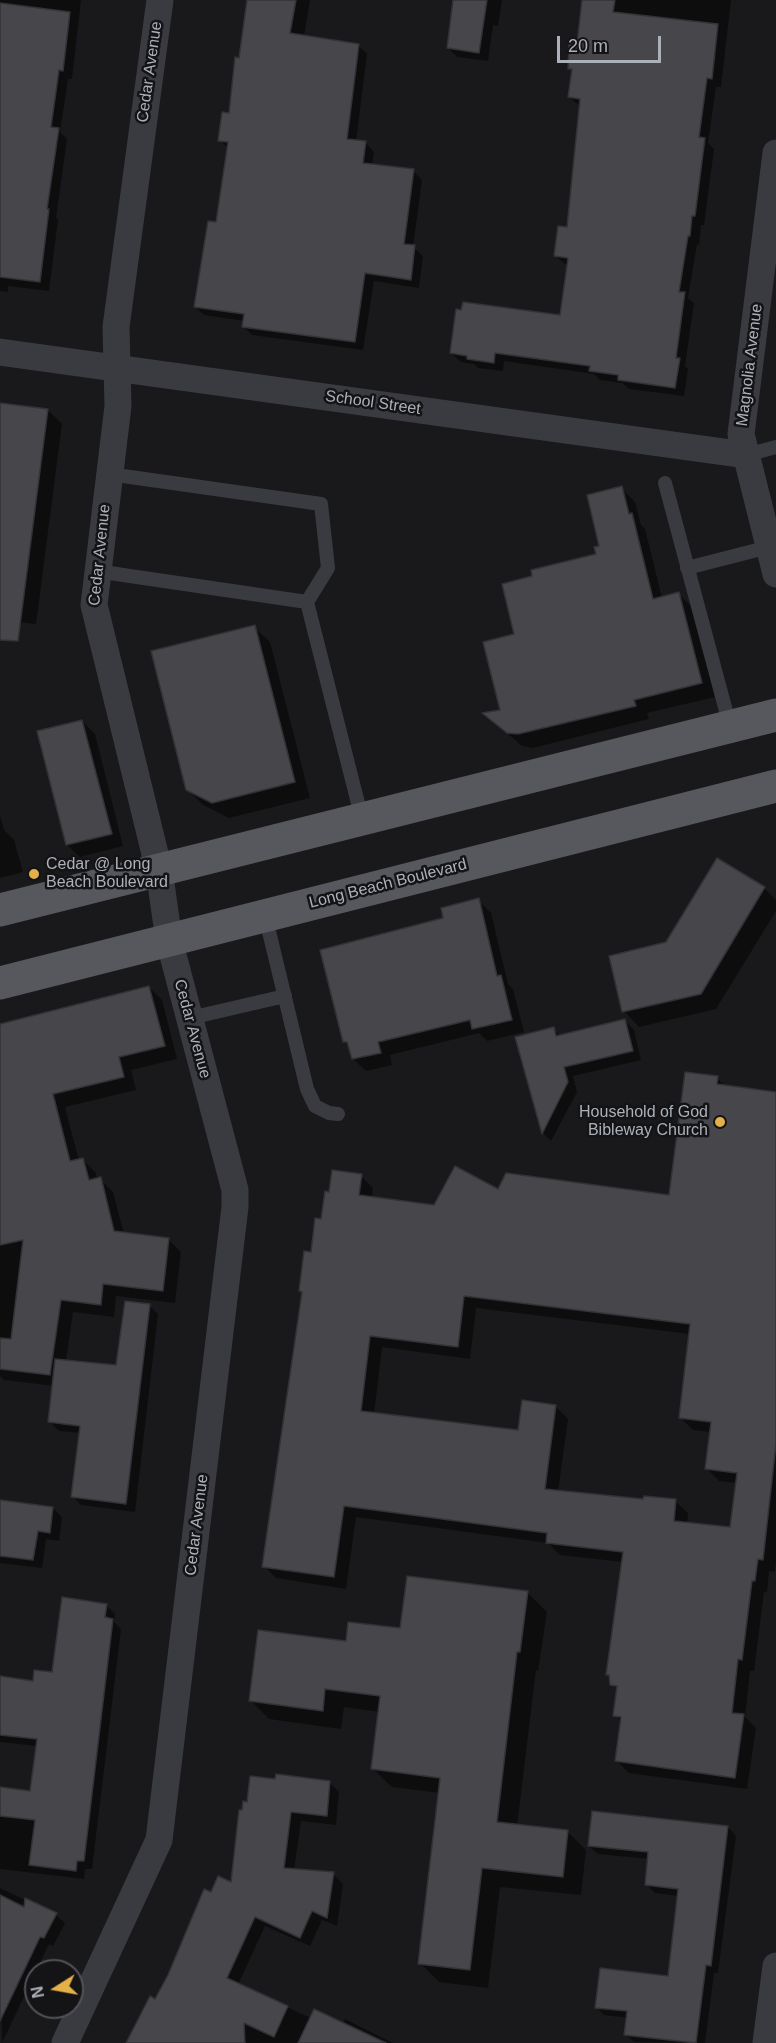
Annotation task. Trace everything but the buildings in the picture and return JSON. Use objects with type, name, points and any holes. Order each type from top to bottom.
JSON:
[{"type":"main road","points":[[0,910],[776,715]]},
{"type":"main road","name":"Long Beach Boulevard","points":[[0,983],[776,786]]},
{"type":"street","name":"Cedar Avenue","points":[[65,2043],[159,1840],[231,1248],[235,1190],[169,940],[159,870],[95,615],[93,595],[118,406],[116,327],[160,0]]},
{"type":"street","name":"Magnolia Avenue","points":[[776,153],[741,434],[776,574]]},
{"type":"street","name":"School Street","points":[[0,352],[746,455]]},
{"type":"street","points":[[766,2043],[776,1966]]},
{"type":"lane","points":[[746,455],[776,447]]},
{"type":"lane","points":[[109,474],[321,504],[328,568],[307,602],[362,819]]},
{"type":"lane","points":[[664,483],[730,726]]},
{"type":"lane","points":[[687,568],[769,547]]},
{"type":"lane","points":[[96,571],[307,602]]},
{"type":"lane","points":[[265,915],[307,1089],[315,1106],[328,1113],[338,1114]]},
{"type":"lane","points":[[190,1018],[285,996]]},
{"type":"place","name":"Cedar @ Long Beach Boulevard","points":[[34,874]]},
{"type":"place","name":"Household of God Bibleway Church","points":[[720,1122]]}]
